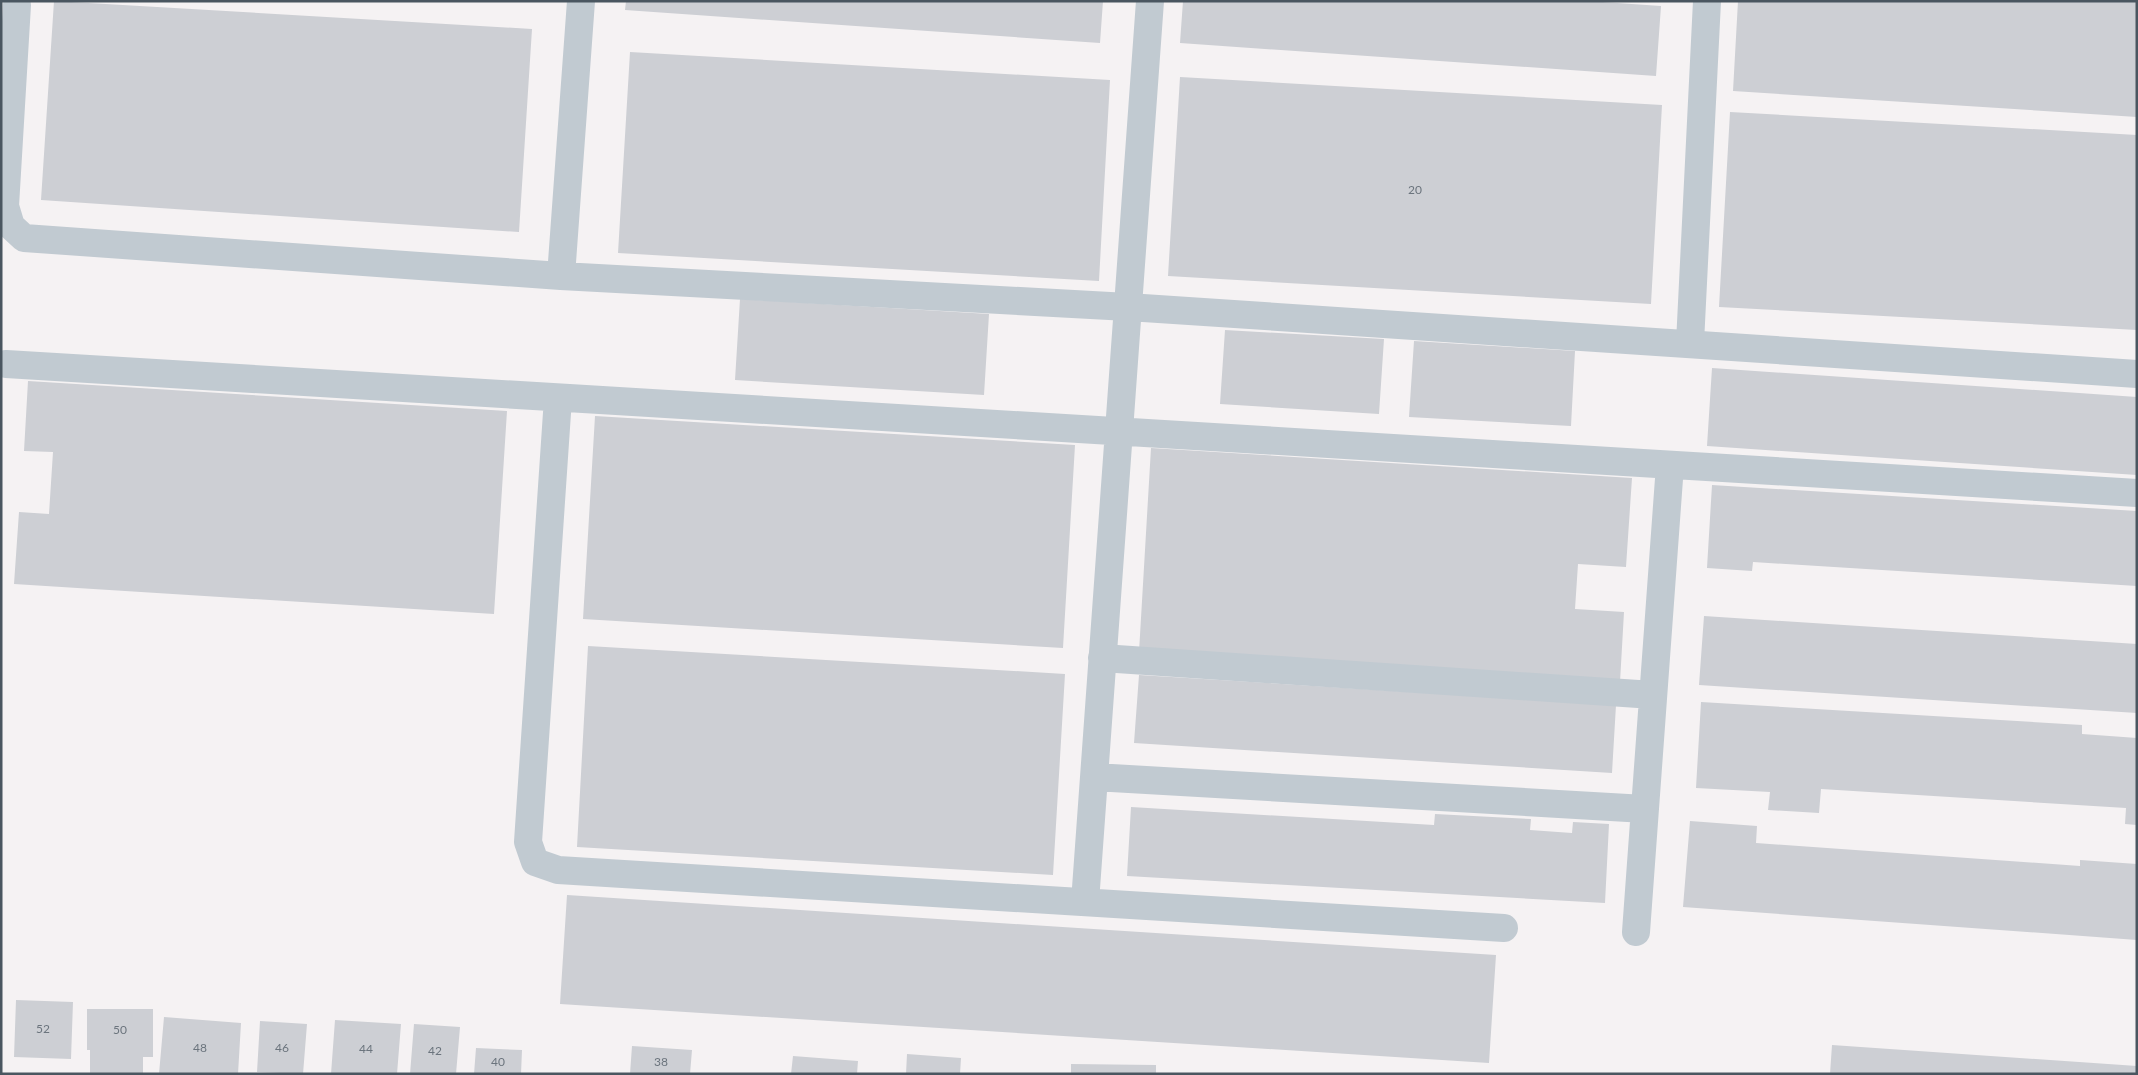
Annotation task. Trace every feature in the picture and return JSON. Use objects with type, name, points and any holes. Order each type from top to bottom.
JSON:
[{"type":"lane","points":[[561,276],[581,1]]},
{"type":"lane","points":[[1085,902],[1150,1]]},
{"type":"lane","points":[[1690,342],[1707,1]]},
{"type":"lane","points":[[18,5],[5,206],[11,226],[24,238],[561,276],[1128,307],[1690,342],[2137,374]]},
{"type":"lane","points":[[6,364],[2137,493]]},
{"type":"lane","points":[[558,398],[528,842],[535,862],[558,870],[1504,928]]},
{"type":"lane","points":[[1636,932],[1670,465]]},
{"type":"lane","points":[[1102,658],[1654,695]]},
{"type":"lane","points":[[1094,777],[1646,809]]},
{"type":"building","points":[[54,1],[532,29],[519,232],[41,200]]},
{"type":"building","points":[[626,1],[1103,1],[1100,43],[625,10]]},
{"type":"building","points":[[1183,1],[1588,1],[1661,6],[1656,76],[1180,43]]},
{"type":"building","points":[[1738,1],[2137,1],[2137,117],[1733,91]]},
{"type":"building","points":[[630,52],[1110,80],[1099,281],[618,253]]},
{"type":"building","points":[[1180,77],[1662,105],[1651,304],[1168,276]]},
{"type":"building","points":[[1730,112],[2137,135],[2137,330],[1719,307]]},
{"type":"building","points":[[740,299],[989,314],[984,395],[735,380]]},
{"type":"building","points":[[1225,330],[1384,339],[1379,414],[1220,404]]},
{"type":"building","points":[[1414,341],[1575,351],[1571,426],[1409,417]]},
{"type":"building","points":[[1712,368],[2137,397],[2137,475],[1707,446]]},
{"type":"building","points":[[28,381],[507,411],[494,614],[14,584],[19,512],[49,514],[53,452],[24,451]]},
{"type":"building","points":[[595,416],[1075,445],[1063,648],[583,619]]},
{"type":"building","points":[[1151,448],[1632,478],[1626,567],[1578,564],[1575,609],[1624,612],[1620,682],[1139,652]]},
{"type":"building","points":[[1712,485],[2137,511],[2137,586],[1753,562],[1752,571],[1707,568]]},
{"type":"building","points":[[1704,616],[2137,644],[2137,713],[1699,685]]},
{"type":"building","points":[[588,646],[1065,674],[1053,875],[577,847]]},
{"type":"building","points":[[1139,675],[1616,705],[1612,773],[1134,743]]},
{"type":"building","points":[[1701,702],[2082,725],[2082,734],[2137,738],[2137,825],[2125,824],[2126,808],[1821,789],[1819,813],[1768,810],[1770,792],[1696,788]]},
{"type":"building","points":[[1131,807],[1434,825],[1435,814],[1531,819],[1530,830],[1572,833],[1573,822],[1609,824],[1605,903],[1127,876]]},
{"type":"building","points":[[1690,821],[1757,826],[1756,843],[2080,866],[2080,860],[2137,864],[2137,940],[1683,907]]},
{"type":"building","points":[[567,895],[1496,955],[1489,1063],[560,1004]]},
{"type":"building","points":[[16,1000],[73,1002],[71,1059],[14,1057]]},
{"type":"building","points":[[87,1009],[153,1009],[153,1057],[143,1057],[143,1074],[90,1074],[90,1050],[87,1050]]},
{"type":"building","points":[[164,1017],[241,1023],[238,1074],[159,1074]]},
{"type":"building","points":[[335,1020],[401,1024],[397,1074],[331,1074]]},
{"type":"building","points":[[260,1021],[307,1024],[303,1074],[257,1072]]},
{"type":"building","points":[[414,1024],[460,1027],[456,1074],[410,1074]]},
{"type":"building","points":[[1832,1045],[2137,1066],[2137,1074],[1830,1074]]},
{"type":"building","points":[[632,1046],[692,1050],[690,1074],[630,1074]]},
{"type":"building","points":[[476,1048],[522,1050],[521,1074],[474,1074]]},
{"type":"building","points":[[907,1054],[961,1058],[960,1074],[906,1074]]},
{"type":"building","points":[[793,1056],[858,1061],[857,1074],[791,1074]]},
{"type":"building","points":[[1071,1064],[1156,1065],[1156,1074],[1071,1074]]}]
